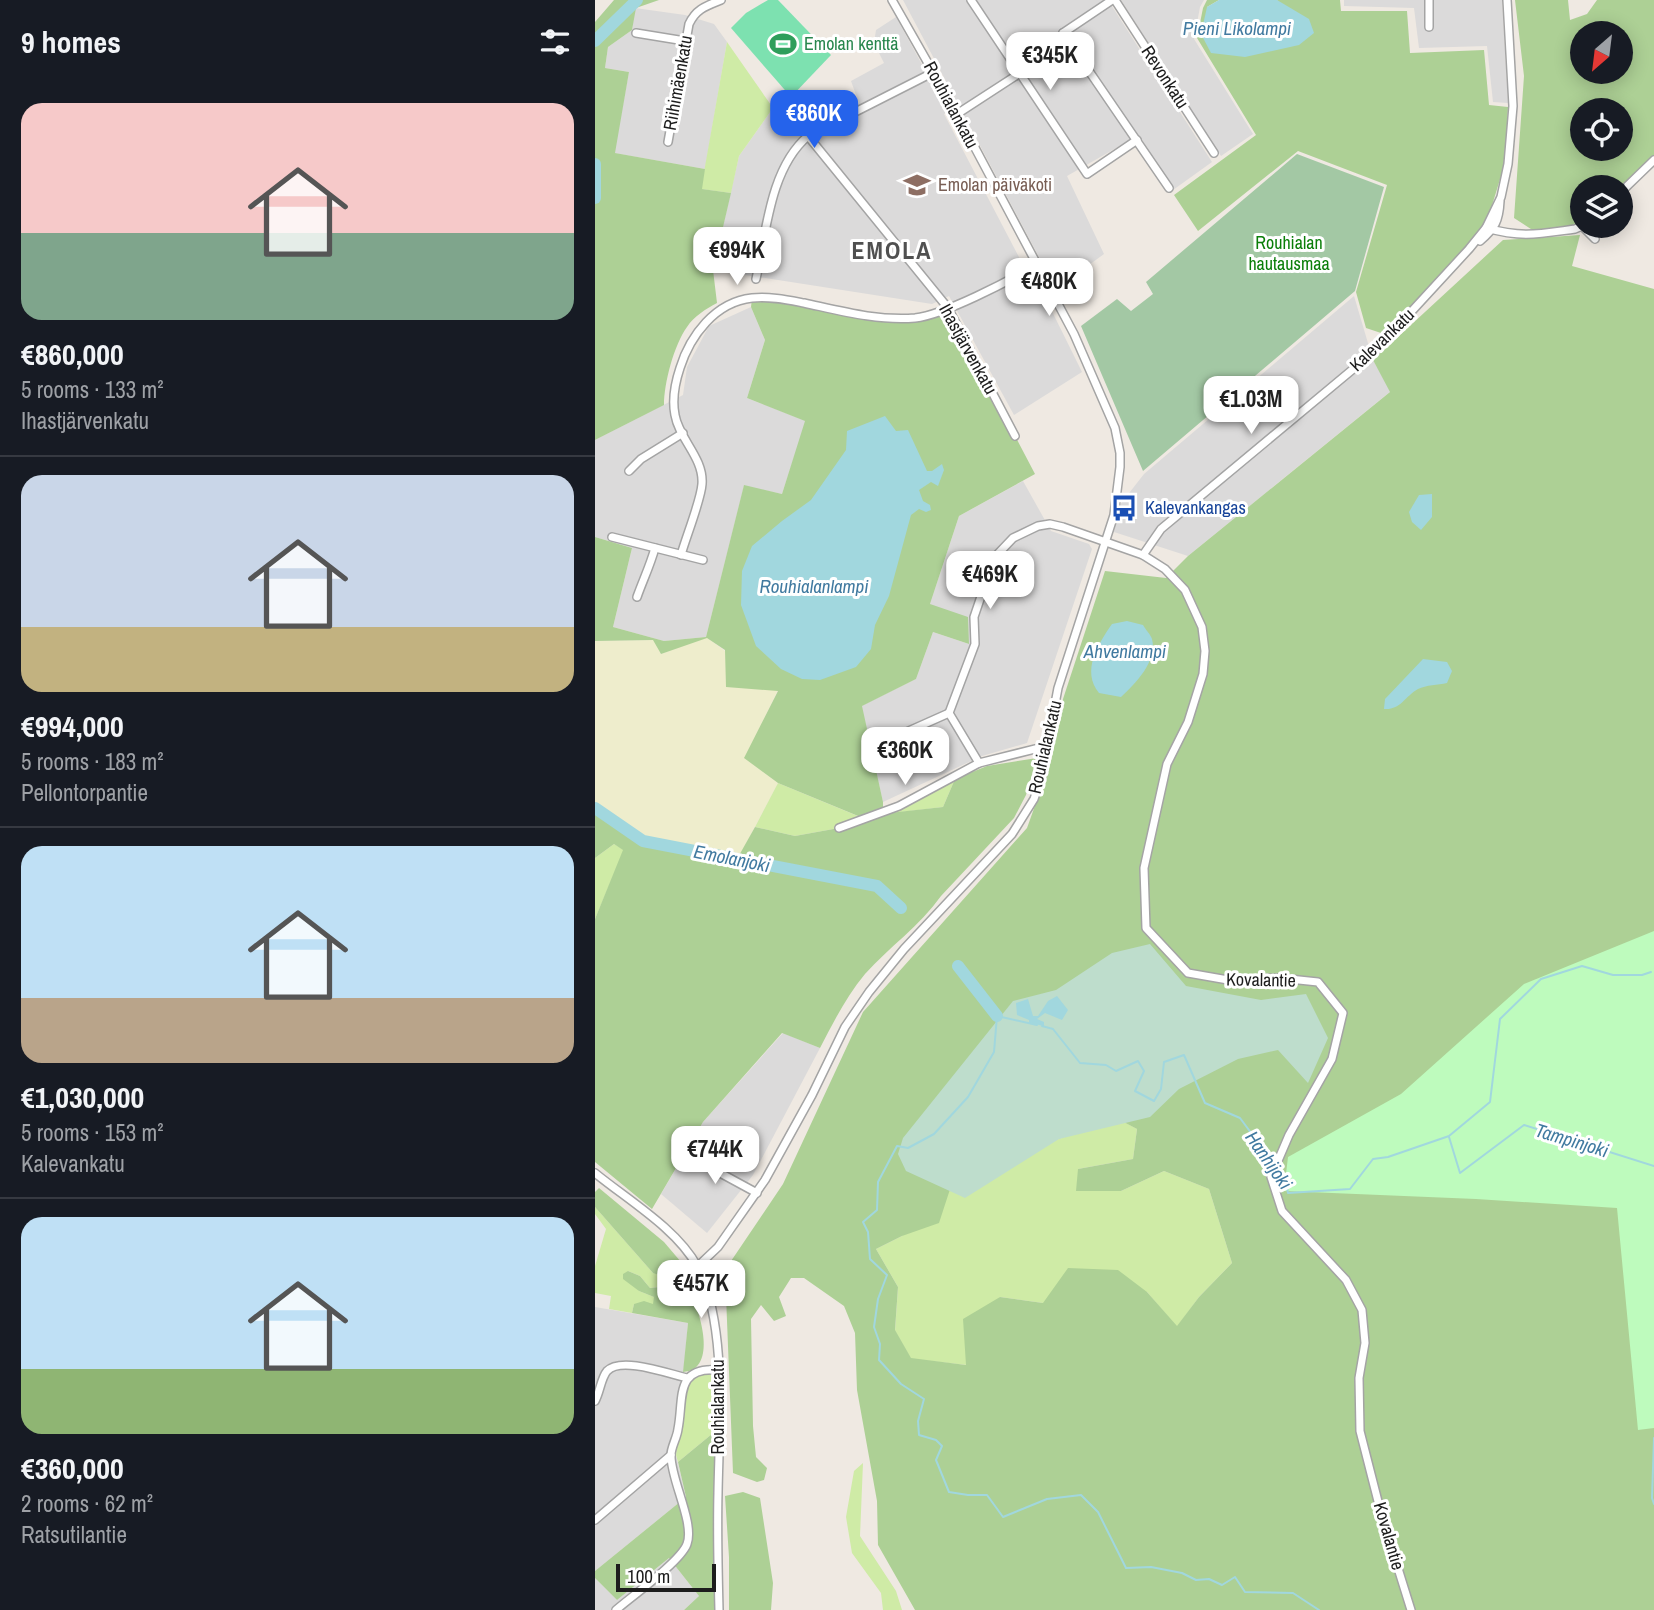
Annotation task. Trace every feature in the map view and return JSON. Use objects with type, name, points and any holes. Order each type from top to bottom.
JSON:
[{"type":"street","name":"Riihimäenkatu","points":[[668,142],[688,24],[694,13],[702,7],[721,0]]},
{"type":"street","name":"Rouhialankatu","points":[[719,1610],[718,1370],[715,1317],[697,1267],[718,1247],[757,1193],[793,1132],[854,1012],[904,949],[1020,824],[1034,799],[1058,688],[1114,515],[1120,467],[1115,428],[1074,334],[957,114],[892,0]]},
{"type":"street","points":[[971,0],[1087,174],[1137,140]]},
{"type":"street","points":[[957,114],[1053,51],[1063,33],[1113,0]]},
{"type":"street","name":"Revonkatu","points":[[1113,0],[1215,153]]},
{"type":"street","points":[[1429,0],[1429,27]]},
{"type":"street","points":[[1507,0],[1513,106],[1508,164],[1499,214],[1490,229],[1525,236],[1570,230]]},
{"type":"street","points":[[636,33],[685,41]]},
{"type":"street","points":[[1063,33],[1169,188]]},
{"type":"street","points":[[756,279],[780,173],[800,143],[808,136],[934,72]]},
{"type":"street","name":"Ihastjärvenkatu","points":[[808,136],[948,308],[1015,436]]},
{"type":"street","points":[[1633,180],[1654,160]]},
{"type":"street","name":"Kalevankatu","points":[[1143,555],[1161,529],[1376,350],[1490,229]]},
{"type":"street","points":[[681,555],[702,484],[699,464],[675,416],[674,389],[693,337],[707,320],[737,302],[752,298],[785,300],[875,317],[917,318],[948,308],[1036,265]]},
{"type":"street","points":[[628,471],[641,459],[683,433]]},
{"type":"street","name":"Kovalantie","points":[[949,713],[975,644],[974,617],[994,558],[1003,546],[1038,526],[1050,524],[1143,555],[1165,569],[1185,590],[1202,627],[1205,651],[1203,674],[1188,722],[1167,764],[1143,868],[1146,928],[1188,973],[1228,980],[1280,978],[1318,982],[1343,1013],[1332,1059],[1289,1135],[1271,1177],[1282,1211],[1346,1280],[1362,1310],[1365,1343],[1359,1378],[1360,1431],[1411,1610]]},
{"type":"street","points":[[612,537],[703,560]]},
{"type":"street","points":[[637,597],[648,574],[655,548]]},
{"type":"street","points":[[875,746],[949,713],[979,763]]},
{"type":"street","points":[[839,828],[899,806],[979,763],[1047,746]]},
{"type":"street","points":[[687,1155],[757,1193]]},
{"type":"street","points":[[595,1173],[664,1228],[697,1267]]},
{"type":"street","points":[[595,1401],[605,1373],[612,1367],[631,1364],[687,1378]]},
{"type":"street","points":[[595,1370],[605,1373]]},
{"type":"street","points":[[616,1610],[675,1560],[687,1544],[687,1526],[671,1455],[687,1378],[697,1372],[718,1370]]},
{"type":"street","points":[[595,1520],[671,1455]]},
{"type":"shaded area","points":[[903,0],[1108,0],[1212,162],[1173,190],[1139,135],[1067,176],[1104,254],[1056,289]]},
{"type":"shaded area","points":[[1121,0],[1204,0],[1200,7],[1194,39],[1253,134],[1221,156]]},
{"type":"shaded area","points":[[1344,0],[1502,0],[1508,103],[1493,102],[1487,46],[1419,48],[1414,8],[1344,6]]},
{"type":"shaded area","points":[[635,8],[685,15],[714,24],[727,42],[705,169],[614,153],[629,72],[605,68],[608,47],[632,30]]},
{"type":"shaded area","points":[[896,17],[948,112],[944,114],[1021,261],[1035,277],[1082,372],[1014,415],[949,296],[932,304],[713,270],[739,156],[773,108],[800,135],[860,106],[851,81],[884,63],[874,43],[876,30]]},
{"type":"shaded area","points":[[1354,296],[1373,360],[1391,391],[1188,556],[1114,532],[1119,506],[1144,474]]},
{"type":"shaded area","points":[[751,307],[765,340],[747,398],[806,421],[782,494],[744,486],[706,637],[664,641],[613,627],[632,548],[595,537],[595,440],[683,395],[687,367],[709,326]]},
{"type":"shaded area","points":[[1023,481],[1051,531],[1089,544],[1092,549],[1027,743],[982,756],[883,802],[861,706],[916,679],[933,632],[969,644],[930,604],[959,516]]},
{"type":"shaded area","points":[[783,1033],[820,1048],[753,1175],[707,1233],[661,1194],[703,1122]]},
{"type":"shaded area","points":[[595,1307],[688,1323],[676,1455],[686,1497],[595,1571]]},
{"type":"shaded area","points":[[669,1558],[699,1596],[684,1610],[595,1610],[595,1578],[617,1600]]},
{"type":"green space","points":[[614,0],[659,0],[636,8],[632,30],[608,47],[605,68],[629,72],[615,153],[705,169],[702,189],[731,193],[713,270],[717,303],[697,316],[682,335],[671,364],[664,405],[595,440],[595,22]]},
{"type":"green space","name":"Emolan kenttä","points":[[768,0],[778,0],[831,55],[791,97],[731,28],[746,13]]},
{"type":"green space","points":[[1207,0],[1219,0],[1207,7],[1278,2],[1277,0],[1340,0],[1341,11],[1407,11],[1410,53],[1484,50],[1489,105],[1508,107],[1505,163],[1486,225],[1387,335],[1366,328],[1356,292],[1387,185],[1298,151],[1198,231],[1174,195],[1256,135],[1197,38]]},
{"type":"green space","points":[[1515,0],[1568,0],[1570,20],[1587,14],[1597,0],[1654,0],[1654,156],[1633,175],[1570,175],[1570,226],[1534,231],[1514,218],[1524,76]]},
{"type":"green space","points":[[727,42],[773,108],[739,156],[731,193],[701,189]]},
{"type":"green space","name":"Rouhialan hautausmaa","points":[[1297,154],[1384,187],[1355,291],[1143,471],[1081,326],[1117,299],[1131,311],[1153,294],[1146,282]]},
{"type":"green space","points":[[1570,236],[1570,238],[1579,238],[1572,266],[1654,289],[1654,1610],[915,1610],[878,1545],[877,1501],[857,1390],[855,1333],[844,1306],[804,1278],[791,1278],[779,1297],[786,1316],[774,1321],[761,1305],[751,1319],[756,1457],[767,1468],[764,1480],[757,1482],[733,1473],[725,1270],[783,1184],[863,1012],[1027,828],[1051,761],[1063,699],[1105,571],[1166,578],[1188,556],[1390,392],[1373,360],[1503,240]],"holes":[[[1116,1118],[1137,1129],[1133,1159],[1078,1169],[1076,1191],[1121,1191],[1164,1171],[1209,1189],[1232,1263],[1199,1297],[1177,1326],[1147,1292],[1118,1270],[1068,1268],[1043,1303],[1000,1297],[963,1319],[966,1365],[911,1358],[895,1330],[898,1287],[876,1249],[939,1223],[954,1177]]]},
{"type":"green space","points":[[752,298],[875,317],[917,318],[948,308],[1035,474],[959,516],[930,604],[968,617],[969,644],[933,632],[916,679],[862,706],[883,802],[883,812],[880,814],[943,807],[955,779],[987,766],[1037,758],[1026,795],[1014,818],[924,917],[865,974],[846,1001],[820,1048],[782,1033],[703,1122],[652,1209],[595,1162],[595,919],[623,850],[614,844],[595,858],[595,808],[643,841],[737,859],[755,827],[795,836],[839,828],[863,818],[778,783],[744,758],[778,691],[726,687],[725,650],[707,638],[661,654],[653,640],[595,641],[595,537],[632,548],[613,627],[664,641],[706,637],[744,485],[782,494],[805,421],[747,398],[765,340],[751,307]]},
{"type":"green space","points":[[706,637],[778,690],[745,758],[778,783],[738,859],[643,841],[595,808],[595,641],[654,640],[661,654]]},
{"type":"green space","points":[[955,779],[943,807],[876,815]]},
{"type":"green space","points":[[778,783],[865,819],[839,828],[795,836],[755,827]]},
{"type":"green space","points":[[614,844],[624,850],[595,919],[595,858]]},
{"type":"green space","points":[[1654,931],[1654,1428],[1638,1430],[1617,1208],[1284,1191],[1288,1157],[1401,1094],[1524,984]]},
{"type":"green space","points":[[1150,944],[1186,986],[1261,1000],[1306,994],[1328,1038],[1308,1083],[1278,1050],[1238,1059],[1179,1089],[1150,1117],[1059,1139],[965,1198],[906,1171],[898,1154],[903,1138],[1013,1001],[1056,990],[1112,953]]},
{"type":"green space","points":[[1117,1118],[1137,1129],[1133,1159],[1078,1169],[1121,1191],[1164,1171],[1209,1189],[1232,1263],[1199,1297],[1177,1327],[1147,1292],[1043,1303],[1000,1297],[967,1365],[911,1359],[895,1331],[898,1287],[876,1249],[902,1236],[954,1177]]},
{"type":"green space","points":[[599,1188],[664,1242],[681,1262],[659,1275],[653,1273],[595,1207],[595,1192]]},
{"type":"green space","points":[[595,1207],[653,1273],[664,1274],[681,1262],[684,1278],[676,1276],[660,1287],[650,1288],[640,1276],[628,1271],[639,1291],[654,1297],[654,1304],[634,1304],[632,1313],[609,1309],[611,1296],[595,1293],[595,1266],[606,1229],[595,1214]]},
{"type":"green space","points":[[628,1271],[640,1276],[650,1288],[660,1287],[676,1276],[684,1278],[698,1310],[704,1338],[701,1361],[694,1369],[683,1372],[688,1323],[632,1313],[634,1304],[644,1301],[653,1304],[654,1297],[639,1291],[623,1279],[623,1274]]},
{"type":"green space","points":[[718,1370],[718,1429],[678,1462],[676,1455],[683,1388],[691,1374]]},
{"type":"green space","points":[[718,1429],[719,1610],[684,1610],[699,1596],[669,1558],[617,1600],[595,1578],[595,1571],[686,1497],[678,1462]]},
{"type":"green space","points":[[863,1463],[860,1536],[896,1591],[902,1610],[883,1610],[881,1593],[852,1553],[846,1517],[854,1471]]},
{"type":"green space","points":[[743,1492],[760,1498],[773,1583],[771,1610],[729,1610],[725,1496]]},
{"type":"water","name":"Pieni Likolampi","points":[[1219,0],[1277,0],[1309,19],[1314,33],[1299,45],[1245,57],[1211,53],[1201,34],[1207,7]]},
{"type":"water","name":"Rouhialanlampi","points":[[885,416],[896,431],[908,430],[927,471],[932,471],[942,464],[944,470],[938,486],[931,482],[919,490],[923,501],[930,505],[931,510],[926,512],[919,509],[911,515],[889,596],[875,625],[871,649],[856,667],[820,680],[802,679],[781,669],[756,646],[741,605],[742,571],[752,546],[811,500],[846,450],[847,431]]},
{"type":"water","points":[[1432,494],[1432,517],[1421,530],[1412,522],[1409,512],[1419,495]]},
{"type":"water","name":"Ahvenlampi","points":[[1127,621],[1143,625],[1151,637],[1153,647],[1149,664],[1121,697],[1099,693],[1091,676],[1097,649],[1112,624]]},
{"type":"water","points":[[1423,659],[1447,662],[1452,671],[1447,683],[1421,688],[1399,705],[1384,709],[1385,699]]},
{"type":"water","points":[[1057,996],[1068,1010],[1062,1020],[1045,1013],[1037,1019],[1044,1022],[1044,1026],[1029,1023],[1029,1020],[1017,1015],[1016,1003],[1028,999],[1033,1016],[1038,1016],[1048,1001]]},
{"type":"waterway","points":[[595,41],[637,0]]},
{"type":"waterway","points":[[595,164],[595,198]]},
{"type":"waterway","name":"Emolanjoki","points":[[595,808],[643,841],[877,886],[901,908]]},
{"type":"waterway","name":"Hanhijoki","points":[[958,966],[997,1016]]},
{"type":"waterway","name":"Hanhijoki","points":[[1278,1170],[1285,1178],[1288,1193],[1350,1189],[1373,1159],[1388,1157],[1449,1136],[1490,1102],[1500,1019],[1541,979],[1582,966],[1613,975],[1642,975],[1651,972]]},
{"type":"waterway","points":[[1037,1025],[997,1016],[994,1052],[968,1097],[934,1134],[908,1148],[897,1146],[878,1182],[877,1210],[863,1222],[868,1232],[870,1259],[887,1275],[878,1299],[874,1327],[880,1344],[879,1360],[901,1384],[924,1399],[918,1421],[919,1435],[936,1440],[942,1446],[936,1460],[949,1492],[987,1495],[1003,1517],[1047,1499],[1081,1495],[1098,1512],[1126,1568],[1151,1567],[1182,1573],[1196,1580],[1209,1579],[1222,1585],[1235,1577],[1245,1592],[1293,1593],[1319,1610]]},
{"type":"waterway","name":"Hanhijoki","points":[[1042,1026],[1053,1029],[1080,1063],[1106,1065],[1116,1071],[1138,1061],[1144,1071],[1135,1091],[1154,1101],[1161,1089],[1164,1062],[1184,1055],[1205,1103],[1240,1118],[1275,1165]]},
{"type":"waterway","name":"Tampinjoki","points":[[1449,1137],[1460,1173],[1524,1125],[1654,1166]]},
{"type":"waterway","name":"Tampinjoki","points":[[1654,1438],[1654,1504]]},
{"type":"place","name":"Emolan kenttä","points":[[783,44]]},
{"type":"place","name":"Emolan päiväkoti","points":[[917,185]]},
{"type":"place","name":"Kalevankangas","points":[[1124,508]]},
{"type":"district","name":"EMOLA","points":[[892,251]]}]
